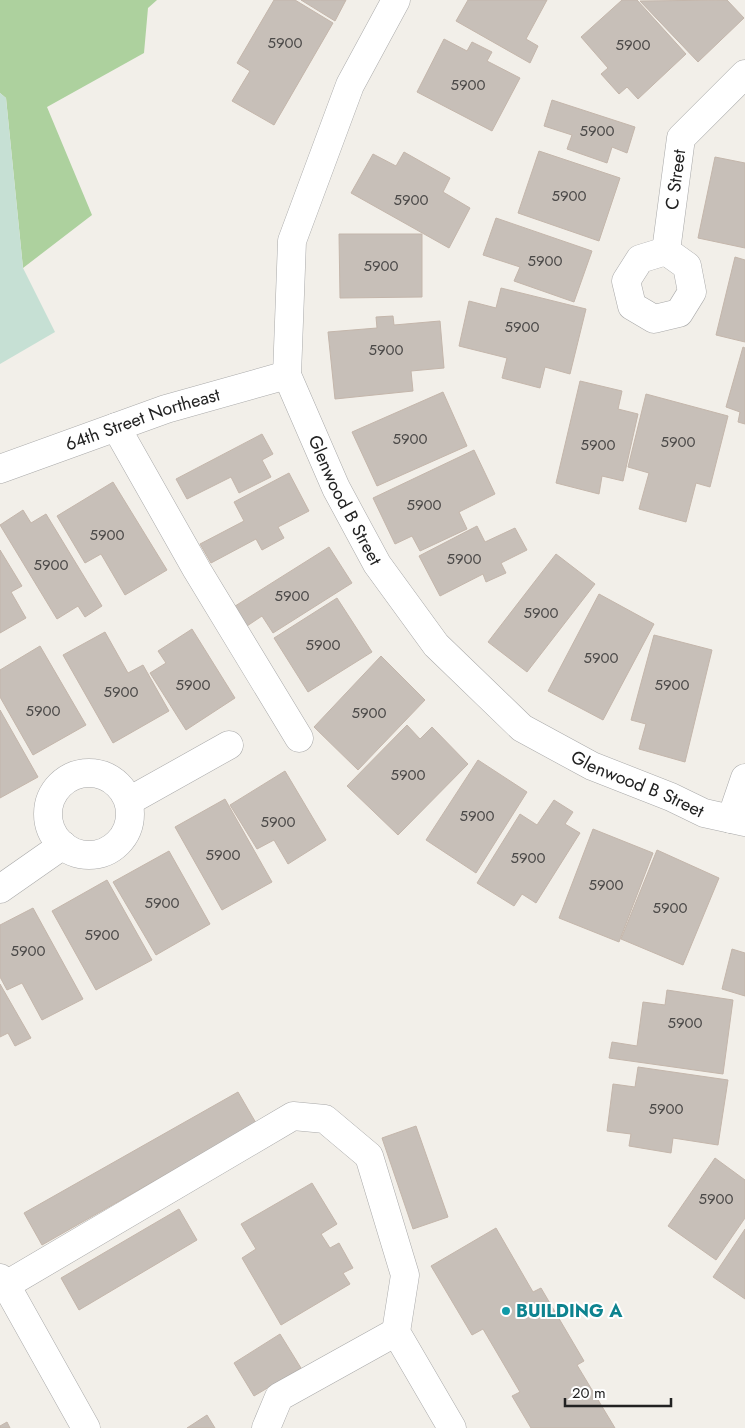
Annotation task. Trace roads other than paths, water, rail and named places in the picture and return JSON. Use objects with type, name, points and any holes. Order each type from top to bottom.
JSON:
[{"type":"street","name":"Glenwood B Street","points":[[396,0],[350,85],[292,240],[287,375],[336,488],[373,555],[436,645],[522,728],[592,766],[671,797],[704,813],[738,821]]},
{"type":"street","name":"C Street","points":[[666,251],[681,138],[745,74]]},
{"type":"street","name":"64th Street Northeast","points":[[0,469],[166,409],[287,375]]},
{"type":"street","points":[[116,427],[196,570],[300,738]]},
{"type":"street","points":[[129,801],[229,745]]},
{"type":"street","points":[[87,772],[101,774],[118,785],[129,801],[128,827],[122,839],[112,848],[100,853],[74,852],[62,845],[51,828],[49,807],[53,794],[62,783],[73,776],[87,772]]},
{"type":"street","points":[[738,821],[745,778]]},
{"type":"street","points":[[0,889],[62,845]]},
{"type":"street","points":[[86,1428],[3,1282],[293,1116],[325,1119],[369,1156],[405,1275],[396,1332],[452,1428]]},
{"type":"street","points":[[266,1428],[279,1398],[396,1332]]},
{"type":"place","name":"BUILDING A","points":[[506,1311]]}]
